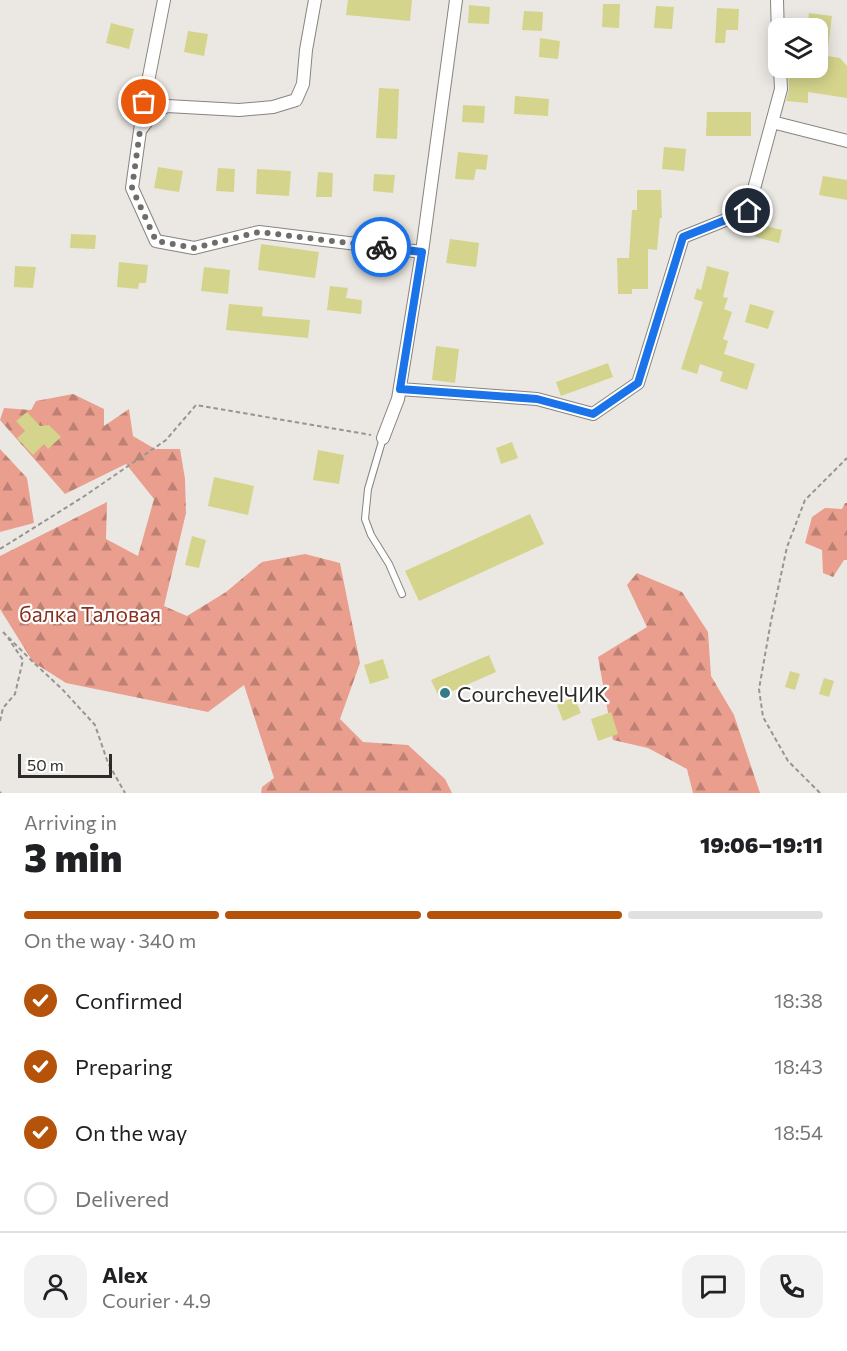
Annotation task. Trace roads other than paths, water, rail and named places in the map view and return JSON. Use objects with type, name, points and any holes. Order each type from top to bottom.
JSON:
[{"type":"street","points":[[164,0],[132,188],[156,241],[194,248],[259,232],[422,252]]},
{"type":"street","points":[[140,132],[153,113],[167,106],[239,110],[273,107],[296,100],[303,84],[306,50],[315,0]]},
{"type":"street","points":[[383,438],[400,389],[422,252],[456,0]]},
{"type":"street","points":[[777,0],[778,18]]},
{"type":"street","points":[[400,389],[537,399],[593,414],[638,383],[683,237],[748,211],[781,89],[780,78]]},
{"type":"street","points":[[772,122],[847,141]]},
{"type":"lane","points":[[383,438],[368,489],[365,519],[402,594]]},
{"type":"place","name":"CourсhevelЧИК","points":[[445,693]]},
{"type":"park label","name":"балка Таловая","points":[[90,613]]}]
